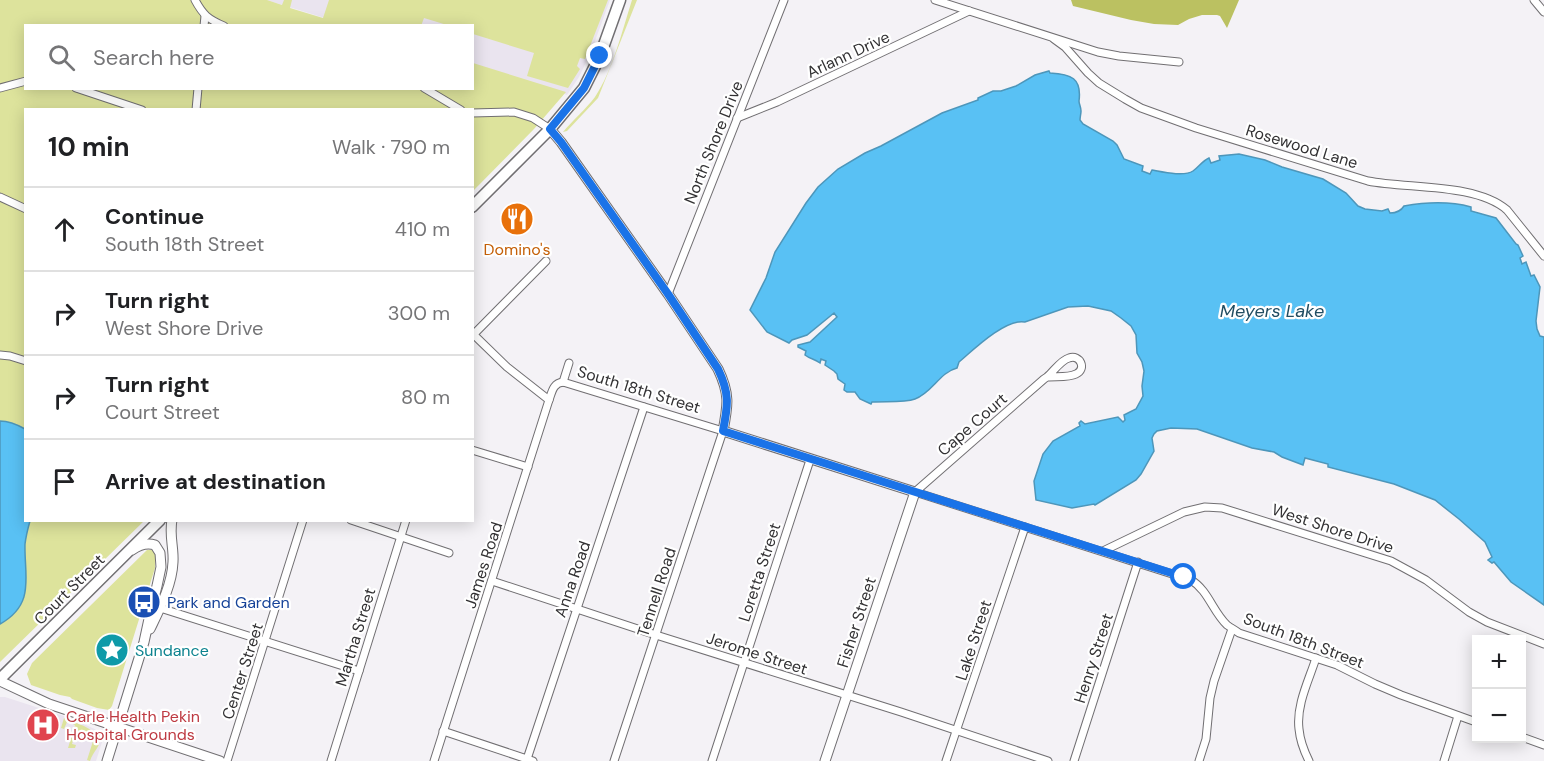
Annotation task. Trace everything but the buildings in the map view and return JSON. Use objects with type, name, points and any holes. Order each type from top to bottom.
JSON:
[{"type":"main road","points":[[474,205],[550,129],[580,95],[603,50],[620,0]]},
{"type":"main road","name":"Court Street","points":[[0,680],[158,522]]},
{"type":"street","points":[[195,0],[205,16],[220,24]]},
{"type":"street","name":"North Shore Drive","points":[[668,294],[784,0]]},
{"type":"street","points":[[935,0],[1108,54],[1179,62]]},
{"type":"street","points":[[1534,0],[1544,12]]},
{"type":"street","name":"Arlann Drive","points":[[737,118],[777,102],[969,11]]},
{"type":"street","points":[[204,24],[205,16]]},
{"type":"street","name":"Rosewood Lane","points":[[1054,39],[1065,47],[1100,83],[1125,99],[1160,116],[1368,181],[1451,190],[1492,200],[1507,210],[1544,256]]},
{"type":"street","points":[[0,88],[24,82]]},
{"type":"street","points":[[82,90],[136,108]]},
{"type":"street","points":[[196,108],[198,90]]},
{"type":"street","points":[[427,90],[458,108]]},
{"type":"street","points":[[474,113],[514,112],[533,118],[550,129],[561,142],[718,369],[727,394],[723,431]]},
{"type":"street","points":[[0,197],[24,208]]},
{"type":"street","points":[[474,333],[546,261]]},
{"type":"street","points":[[474,335],[507,367],[549,400]]},
{"type":"street","points":[[0,355],[24,360]]},
{"type":"street","name":"Cape Court","points":[[915,492],[1066,359],[1076,357],[1081,361],[1081,371],[1076,374],[1047,377]]},
{"type":"street","points":[[563,382],[569,363]]},
{"type":"street","name":"South 18th Street","points":[[563,382],[1184,577],[1197,583],[1224,621],[1247,636],[1346,669],[1401,695],[1472,721]]},
{"type":"street","name":"James Road","points":[[434,761],[549,400],[554,386],[563,382]]},
{"type":"street","name":"Anna Road","points":[[530,760],[576,609],[644,407]]},
{"type":"street","name":"Tennell Road","points":[[614,761],[723,431]]},
{"type":"street","points":[[474,451],[528,467]]},
{"type":"street","name":"Loretta Street","points":[[712,761],[810,460]]},
{"type":"street","name":"Fisher Street","points":[[825,761],[915,492]]},
{"type":"street","name":"West Shore Drive","points":[[1103,551],[1184,512],[1205,507],[1222,508],[1390,561],[1426,580],[1469,612],[1487,622],[1544,644]]},
{"type":"street","points":[[107,761],[156,607],[172,572],[172,522]]},
{"type":"street","name":"Center Street","points":[[227,761],[302,522]]},
{"type":"street","points":[[357,522],[449,553]]},
{"type":"street","name":"Martha Street","points":[[331,761],[405,522]]},
{"type":"street","name":"Lake Street","points":[[946,761],[1025,527]]},
{"type":"street","points":[[123,557],[146,543],[155,545],[160,553],[156,607]]},
{"type":"street","name":"Henry Street","points":[[1074,761],[1138,562]]},
{"type":"street","name":"Jerome Street","points":[[492,581],[1048,761]]},
{"type":"street","points":[[156,607],[359,671]]},
{"type":"street","points":[[1199,761],[1206,739],[1214,681],[1232,628]]},
{"type":"street","points":[[1308,761],[1298,721],[1316,658]]},
{"type":"street","points":[[0,680],[49,704],[220,761]]},
{"type":"street","points":[[1444,761],[1458,716]]},
{"type":"street","points":[[443,731],[530,760]]},
{"type":"street","points":[[1526,739],[1544,745]]},
{"type":"shaded area","points":[[266,0],[610,0],[591,52],[567,95],[474,64],[474,24],[345,24]]},
{"type":"shaded area","name":"Carle Health Pekin Hospital Grounds","points":[[0,697],[73,719],[99,731],[103,739],[96,761],[0,761]]},
{"type":"green space","points":[[0,0],[267,0],[282,5],[284,0],[292,0],[290,8],[323,18],[329,0],[608,0],[585,59],[580,58],[577,66],[580,69],[568,88],[527,76],[534,53],[474,34],[474,24],[444,24],[424,18],[422,24],[24,24],[24,90],[474,90],[474,63],[566,92],[534,129],[474,190],[474,108],[24,108],[24,522],[143,522],[0,662]]},
{"type":"green space","points":[[632,0],[637,0],[598,98],[567,131],[563,132],[595,97],[607,75]]},
{"type":"green space","points":[[1071,0],[1239,0],[1227,28],[1217,15],[1202,15],[1178,25],[1154,24],[1073,6]]},
{"type":"green space","points":[[147,550],[155,553],[155,568],[109,710],[31,685],[27,674],[32,663]]},
{"type":"green space","points":[[64,718],[100,735],[99,745],[90,761],[87,760],[94,738],[76,732],[72,744],[76,745],[75,748],[68,748],[75,725],[67,722],[64,729],[61,728]]},
{"type":"water","name":"Meyers Lake","points":[[1049,71],[1069,76],[1077,82],[1080,120],[1083,124],[1113,141],[1124,159],[1143,166],[1142,171],[1150,174],[1152,170],[1173,174],[1189,173],[1209,158],[1211,163],[1220,160],[1219,156],[1239,154],[1323,179],[1346,193],[1358,206],[1365,209],[1382,211],[1388,209],[1392,213],[1404,206],[1446,203],[1471,207],[1471,211],[1496,218],[1518,245],[1523,256],[1520,258],[1522,264],[1526,262],[1531,276],[1534,275],[1540,287],[1536,321],[1540,336],[1544,337],[1544,605],[1511,582],[1494,562],[1488,560],[1492,557],[1485,542],[1435,500],[1394,484],[1328,467],[1328,464],[1305,458],[1303,465],[1274,452],[1252,448],[1197,429],[1171,428],[1157,431],[1152,438],[1154,451],[1136,480],[1095,505],[1072,508],[1036,500],[1034,481],[1043,454],[1053,441],[1080,426],[1081,421],[1085,424],[1118,417],[1123,422],[1124,415],[1136,409],[1143,396],[1144,371],[1137,353],[1136,335],[1131,326],[1111,311],[1088,306],[1068,307],[1009,325],[981,343],[959,362],[957,368],[951,370],[921,396],[911,400],[872,402],[871,404],[860,399],[855,392],[844,390],[845,384],[838,379],[834,371],[825,365],[826,361],[821,359],[820,363],[805,355],[806,351],[798,347],[798,345],[810,342],[837,317],[834,313],[807,335],[789,343],[767,332],[750,310],[766,278],[775,252],[818,187],[838,169],[942,113],[978,100],[993,91],[1016,86],[1035,75]]},
{"type":"water","points":[[0,421],[24,429],[24,522],[30,522],[25,544],[26,588],[19,608],[0,624]]},
{"type":"place","name":"Domino's","points":[[517,219]]},
{"type":"place","name":"Park and Garden","points":[[144,602]]},
{"type":"place","name":"Sundance","points":[[112,650]]},
{"type":"place","name":"Carle Health Pekin Hospital Grounds","points":[[43,725]]},
{"type":"route","points":[[600,56],[584,88],[550,129],[668,294],[718,369],[727,394],[723,431],[1184,577]]}]
